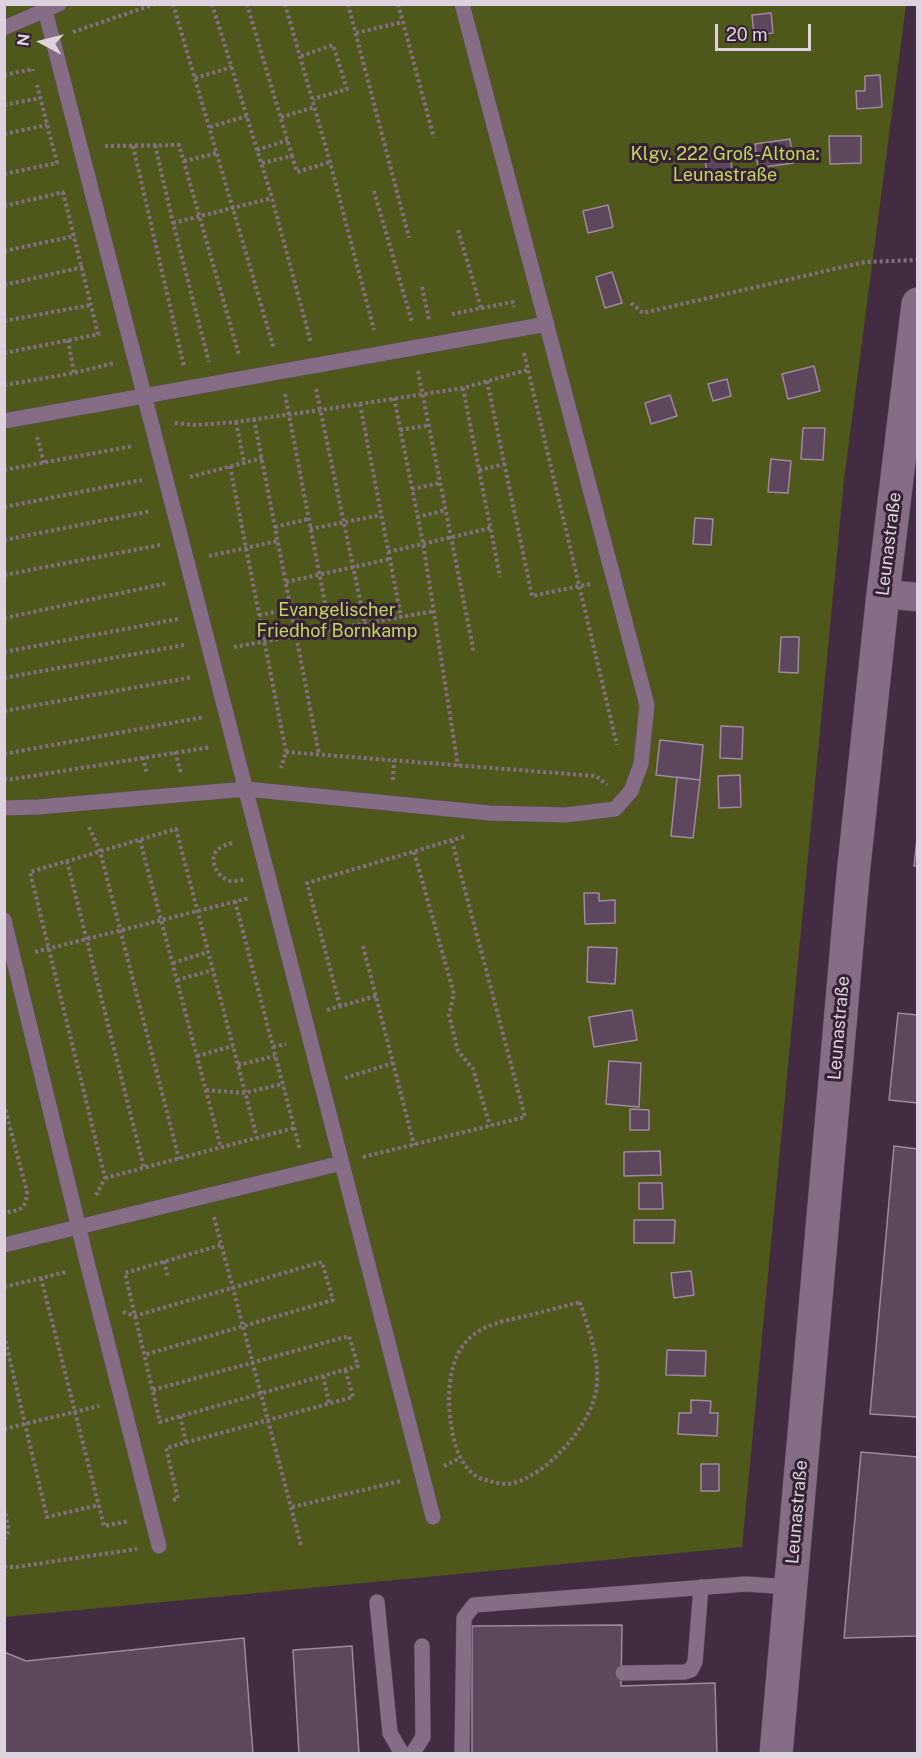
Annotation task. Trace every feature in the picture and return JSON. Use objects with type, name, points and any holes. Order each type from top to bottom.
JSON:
[{"type":"street","name":"Leunastraße","points":[[776,1754],[853,875],[883,594],[918,304]]},
{"type":"street","points":[[883,594],[918,597]]},
{"type":"lane","points":[[4,808],[246,789],[489,813],[565,815],[615,809],[631,791],[641,764],[647,705],[462,4]]},
{"type":"lane","points":[[4,28],[52,7],[53,39],[80,147],[433,1516]]},
{"type":"lane","points":[[4,421],[548,324]]},
{"type":"lane","points":[[4,920],[159,1546]]},
{"type":"lane","points":[[4,1245],[342,1162]]},
{"type":"lane","points":[[462,1754],[464,1618],[474,1605],[746,1584],[790,1587]]},
{"type":"lane","points":[[623,1673],[692,1670],[695,1662],[701,1587]]},
{"type":"lane","points":[[376,1602],[390,1733],[402,1754]]},
{"type":"lane","points":[[412,1754],[423,1737],[422,1646]]},
{"type":"path","points":[[53,39],[155,4]]},
{"type":"path","points":[[173,4],[274,350]]},
{"type":"path","points":[[212,4],[262,163],[311,342]]},
{"type":"path","points":[[247,4],[297,172],[330,162]]},
{"type":"path","points":[[285,4],[313,99],[374,330]]},
{"type":"path","points":[[348,4],[409,238]]},
{"type":"path","points":[[398,4],[434,138]]},
{"type":"path","points":[[356,33],[403,22]]},
{"type":"path","points":[[301,56],[333,45],[347,89],[313,99]]},
{"type":"path","points":[[195,78],[232,67]]},
{"type":"path","points":[[4,75],[33,69],[57,163],[4,174]]},
{"type":"path","points":[[4,105],[40,98]]},
{"type":"path","points":[[281,117],[315,107]]},
{"type":"path","points":[[210,128],[247,116]]},
{"type":"path","points":[[4,134],[47,125]]},
{"type":"path","points":[[257,150],[288,140]]},
{"type":"path","points":[[155,145],[209,363]]},
{"type":"path","points":[[80,147],[179,145],[239,357]]},
{"type":"path","points":[[133,146],[184,367]]},
{"type":"path","points":[[184,160],[217,153]]},
{"type":"path","points":[[262,163],[292,156]]},
{"type":"path","points":[[4,206],[91,188]]},
{"type":"path","points":[[374,191],[412,322]]},
{"type":"path","points":[[63,192],[98,334]]},
{"type":"path","points":[[173,223],[272,198]]},
{"type":"path","points":[[4,251],[102,230]]},
{"type":"path","points":[[458,230],[481,308]]},
{"type":"path","points":[[631,303],[643,313],[865,262],[918,260]]},
{"type":"path","points":[[4,285],[110,262]]},
{"type":"path","points":[[422,287],[429,319]]},
{"type":"path","points":[[4,321],[90,305]]},
{"type":"path","points":[[4,353],[128,328]]},
{"type":"path","points":[[68,340],[74,373]]},
{"type":"path","points":[[414,347],[474,653]]},
{"type":"path","points":[[4,385],[74,373],[135,358]]},
{"type":"path","points":[[311,367],[365,624]]},
{"type":"path","points":[[151,420],[196,425],[236,422],[463,388],[527,370],[622,765],[622,801]]},
{"type":"path","points":[[281,373],[330,630]]},
{"type":"path","points":[[487,381],[532,596],[579,586]]},
{"type":"path","points":[[463,388],[500,577]]},
{"type":"path","points":[[394,398],[423,543],[458,766]]},
{"type":"path","points":[[360,404],[401,617]]},
{"type":"path","points":[[254,419],[319,754]]},
{"type":"path","points":[[236,422],[244,463]]},
{"type":"path","points":[[400,430],[430,425]]},
{"type":"path","points":[[4,470],[157,441]]},
{"type":"path","points":[[4,507],[166,479],[261,458]]},
{"type":"path","points":[[479,470],[505,464]]},
{"type":"path","points":[[230,466],[286,752],[596,776]]},
{"type":"path","points":[[412,489],[440,483]]},
{"type":"path","points":[[4,540],[173,507]]},
{"type":"path","points":[[417,517],[446,510]]},
{"type":"path","points":[[310,529],[381,515]]},
{"type":"path","points":[[275,527],[308,519]]},
{"type":"path","points":[[388,552],[491,528]]},
{"type":"path","points":[[4,575],[182,541]]},
{"type":"path","points":[[188,561],[278,541]]},
{"type":"path","points":[[286,582],[390,559]]},
{"type":"path","points":[[4,618],[192,578]]},
{"type":"path","points":[[260,615],[291,609]]},
{"type":"path","points":[[4,678],[209,646],[265,641],[434,611]]},
{"type":"path","points":[[4,652],[201,614]]},
{"type":"path","points":[[4,711],[216,673]]},
{"type":"path","points":[[4,754],[226,713]]},
{"type":"path","points":[[4,779],[235,743]]},
{"type":"path","points":[[78,803],[100,851],[179,1158]]},
{"type":"path","points":[[257,1138],[176,829],[30,872],[105,1178],[222,1148],[294,1128]]},
{"type":"path","points":[[340,1006],[307,883],[472,834]]},
{"type":"path","points":[[140,840],[222,1148]]},
{"type":"path","points":[[342,1162],[525,1117],[452,841]]},
{"type":"path","points":[[232,843],[221,847],[215,853],[214,866],[222,877],[234,881],[268,873]]},
{"type":"path","points":[[414,852],[454,994],[449,1015],[458,1051],[473,1069],[490,1126]]},
{"type":"path","points":[[67,861],[144,1168]]},
{"type":"path","points":[[13,959],[49,947],[273,892]]},
{"type":"path","points":[[234,902],[305,1172]]},
{"type":"path","points":[[363,946],[414,1145]]},
{"type":"path","points":[[173,963],[208,952]]},
{"type":"path","points":[[177,980],[213,970]]},
{"type":"path","points":[[304,1016],[376,996]]},
{"type":"path","points":[[197,1056],[233,1046]]},
{"type":"path","points":[[238,1065],[275,1056]]},
{"type":"path","points":[[322,1084],[393,1063]]},
{"type":"path","points":[[206,1090],[245,1093],[282,1084]]},
{"type":"path","points":[[4,1104],[27,1192],[27,1203],[19,1210],[4,1213]]},
{"type":"path","points":[[208,1196],[301,1545]]},
{"type":"path","points":[[153,1390],[349,1336],[358,1366],[160,1422],[126,1273],[221,1245]]},
{"type":"path","points":[[164,1261],[168,1278]]},
{"type":"path","points":[[135,1316],[321,1262],[333,1300],[144,1355]]},
{"type":"path","points":[[4,1287],[88,1266]]},
{"type":"path","points":[[41,1278],[104,1526]]},
{"type":"path","points":[[580,1302],[597,1367],[596,1393],[574,1437],[558,1455],[525,1479],[512,1483],[495,1483],[478,1478],[460,1458],[452,1436],[449,1396],[453,1364],[459,1351],[478,1332],[492,1325],[580,1302]]},
{"type":"path","points":[[4,1335],[46,1517],[99,1505]]},
{"type":"path","points":[[166,1448],[353,1397],[345,1369]]},
{"type":"path","points":[[322,1376],[329,1403]]},
{"type":"path","points":[[4,1429],[123,1401]]},
{"type":"path","points":[[180,1416],[186,1442]]},
{"type":"path","points":[[292,1507],[402,1481]]},
{"type":"path","points":[[4,1508],[9,1530],[4,1541]]},
{"type":"path","points":[[4,1567],[159,1546]]},
{"type":"green space","name":"Evangelischer Friedhof Bornkamp","points":[[5,5],[906,5],[844,480],[742,1547],[5,1617]]},
{"type":"building","points":[[771,13],[773,33],[754,35],[752,15]]},
{"type":"building","points":[[880,75],[882,107],[857,109],[856,91],[865,91],[865,76]]},
{"type":"building","points":[[829,136],[861,136],[861,163],[830,164]]},
{"type":"building","points":[[790,139],[793,163],[758,168],[755,144]]},
{"type":"building","points":[[728,148],[732,169],[707,173],[704,152]]},
{"type":"building","points":[[608,205],[613,227],[588,233],[583,211]]},
{"type":"building","points":[[612,272],[622,303],[605,308],[596,277]]},
{"type":"building","points":[[814,366],[820,391],[788,399],[782,374]]},
{"type":"building","points":[[727,379],[731,396],[713,401],[708,384]]},
{"type":"building","points":[[670,395],[677,416],[651,424],[645,403]]},
{"type":"building","points":[[803,428],[825,428],[823,460],[801,459]]},
{"type":"building","points":[[771,459],[791,461],[788,493],[768,492]]},
{"type":"building","points":[[695,518],[713,519],[711,545],[693,544]]},
{"type":"building","points":[[781,637],[799,637],[798,673],[779,672]]},
{"type":"building","points":[[721,726],[743,727],[742,759],[720,758]]},
{"type":"building","points":[[660,740],[703,745],[700,780],[656,775]]},
{"type":"building","points":[[740,775],[741,807],[719,808],[718,776]]},
{"type":"building","points":[[677,777],[700,780],[693,838],[671,836]]},
{"type":"building","points":[[918,829],[918,866],[914,866]]},
{"type":"building","points":[[584,893],[599,893],[599,901],[615,900],[615,923],[585,924]]},
{"type":"building","points":[[588,947],[617,948],[615,984],[587,982]]},
{"type":"building","points":[[632,1010],[637,1040],[594,1047],[589,1017]]},
{"type":"building","points":[[898,1013],[918,1015],[918,1103],[889,1100]]},
{"type":"building","points":[[609,1061],[641,1063],[639,1107],[606,1104]]},
{"type":"building","points":[[630,1109],[649,1110],[649,1130],[630,1130]]},
{"type":"building","points":[[894,1146],[918,1149],[918,1417],[870,1414]]},
{"type":"building","points":[[660,1151],[661,1175],[624,1176],[624,1152]]},
{"type":"building","points":[[639,1183],[662,1183],[663,1209],[639,1209]]},
{"type":"building","points":[[634,1220],[675,1220],[674,1243],[634,1243]]},
{"type":"building","points":[[691,1271],[694,1295],[674,1298],[671,1273]]},
{"type":"building","points":[[667,1350],[706,1351],[705,1376],[666,1375]]},
{"type":"building","points":[[691,1400],[711,1401],[710,1413],[718,1413],[717,1436],[678,1434],[679,1413],[691,1413]]},
{"type":"building","points":[[861,1452],[918,1457],[918,1636],[844,1638]]},
{"type":"building","points":[[701,1464],[719,1464],[719,1491],[701,1491]]},
{"type":"building","points":[[622,1625],[621,1686],[715,1683],[717,1754],[472,1754],[472,1626]]},
{"type":"building","points":[[244,1638],[253,1754],[4,1754],[4,1652],[26,1661]]},
{"type":"building","points":[[352,1646],[359,1754],[299,1754],[293,1650]]},
{"type":"park label","name":"Klgv. 222 Groß-Altona: Leunastraße","points":[[725,164]]}]
